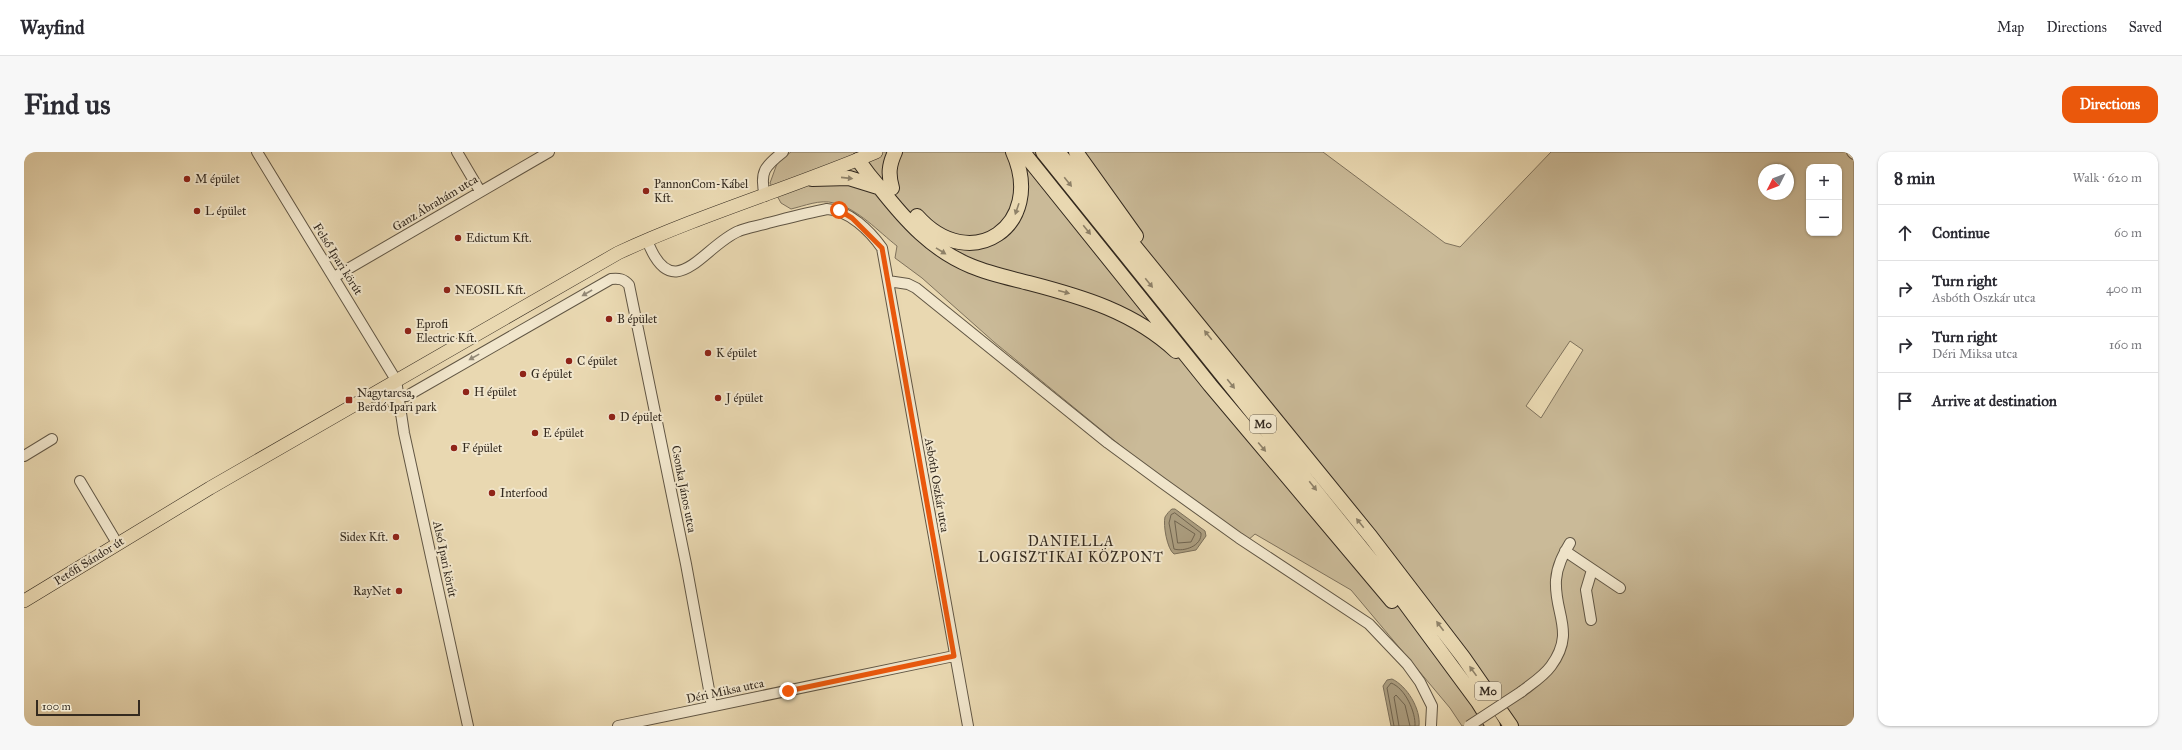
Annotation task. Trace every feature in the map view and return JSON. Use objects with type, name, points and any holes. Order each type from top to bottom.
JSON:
[{"type":"highway","points":[[886,188],[888,175],[895,152]]},
{"type":"highway","points":[[858,160],[920,220],[938,235],[960,243],[989,240],[1005,229],[1018,210],[1022,184],[1020,171],[1013,152]]},
{"type":"highway","points":[[1023,152],[1210,385],[1402,612],[1453,676],[1478,702]]},
{"type":"highway","name":"M0","points":[[1043,152],[1340,519],[1399,595],[1478,702],[1493,726]]},
{"type":"highway","name":"M0","points":[[1058,152],[1404,579],[1463,657],[1512,726]]},
{"type":"highway","points":[[1076,152],[1146,250],[1166,284]]},
{"type":"highway","points":[[812,179],[849,178],[886,188],[921,235],[948,255],[990,273],[1070,294],[1118,311],[1159,336],[1210,385]]},
{"type":"main road","name":"Petőfi Sándor út","points":[[24,601],[153,521],[611,256],[647,240],[812,179],[876,152]]},
{"type":"main road","points":[[370,395],[388,396],[394,400],[400,411]]},
{"type":"street","name":"Felső Ipari körút","points":[[257,152],[396,380]]},
{"type":"street","points":[[457,152],[480,191]]},
{"type":"street","name":"Ganz Ábrahám utca","points":[[334,277],[549,152]]},
{"type":"street","points":[[765,196],[761,182],[762,175],[772,160],[783,152]]},
{"type":"street","name":"Asbóth Oszkár utca","points":[[647,240],[659,264],[668,270],[679,271],[693,264],[738,231],[827,208],[839,210],[852,218],[882,248],[954,656],[968,726]]},
{"type":"street","name":"Csonka János utca","points":[[398,396],[407,396],[611,279],[622,280],[629,285],[712,706]]},
{"type":"street","points":[[888,281],[908,284],[916,288],[1108,443],[1155,478],[1239,538],[1369,624],[1407,664],[1420,682],[1432,706],[1431,726]]},
{"type":"street","name":"Alsó Ipari körút","points":[[396,380],[400,411],[468,726]]},
{"type":"street","points":[[24,456],[52,439]]},
{"type":"street","points":[[80,481],[117,544]]},
{"type":"street","points":[[1469,726],[1521,692],[1548,670],[1560,650],[1563,625],[1556,578],[1559,562],[1568,547],[1592,570],[1620,588]]},
{"type":"street","points":[[1592,570],[1586,590],[1592,620]]},
{"type":"street","name":"Déri Miksa utca","points":[[618,726],[954,656]]},
{"type":"shaded area","points":[[791,152],[1323,152],[1445,243],[1460,247],[1551,152],[1851,152],[1854,155],[1854,726],[1462,726],[1450,708],[1351,590],[1255,534],[1247,541],[1132,455],[994,342],[922,278],[895,258],[897,246],[859,215],[843,206],[829,202],[812,203],[791,209],[781,203],[770,183],[778,161]],"holes":[[[1570,341],[1583,350],[1541,418],[1526,406]]]},
{"type":"water","points":[[1172,509],[1175,509],[1205,531],[1206,536],[1196,550],[1174,554],[1169,547],[1165,531],[1165,517]]},
{"type":"water","points":[[1392,679],[1398,682],[1408,692],[1418,712],[1419,726],[1391,726],[1383,686],[1387,680]]},
{"type":"place","name":"M épület","points":[[187,179]]},
{"type":"place","name":"PannonCom-Kábel Kft.","points":[[646,191]]},
{"type":"place","name":"L épület","points":[[197,211]]},
{"type":"place","name":"Edictum Kft.","points":[[458,238]]},
{"type":"place","name":"NEOSIL Kft.","points":[[447,290]]},
{"type":"place","name":"B épület","points":[[609,319]]},
{"type":"place","name":"Eprofi Electric Kft.","points":[[408,331]]},
{"type":"place","name":"K épület","points":[[708,353]]},
{"type":"place","name":"C épület","points":[[569,361]]},
{"type":"place","name":"G épület","points":[[523,374]]},
{"type":"place","name":"H épület","points":[[466,392]]},
{"type":"place","name":"J épület","points":[[718,398]]},
{"type":"place","name":"Nagytarcsa, Berdó Ipari park","points":[[349,400]]},
{"type":"place","name":"D épület","points":[[612,417]]},
{"type":"place","name":"E épület","points":[[535,433]]},
{"type":"place","name":"F épület","points":[[454,448]]},
{"type":"place","name":"Interfood","points":[[492,493]]},
{"type":"place","name":"Sidex Kft.","points":[[396,537]]},
{"type":"place","name":"RayNet","points":[[399,591]]},
{"type":"district","name":"DANIELLA LOGISZTIKAI KÖZPONT","points":[[1071,550]]},
{"type":"route","points":[[788,691],[954,656],[882,248],[877,241],[852,218],[839,210]]}]
